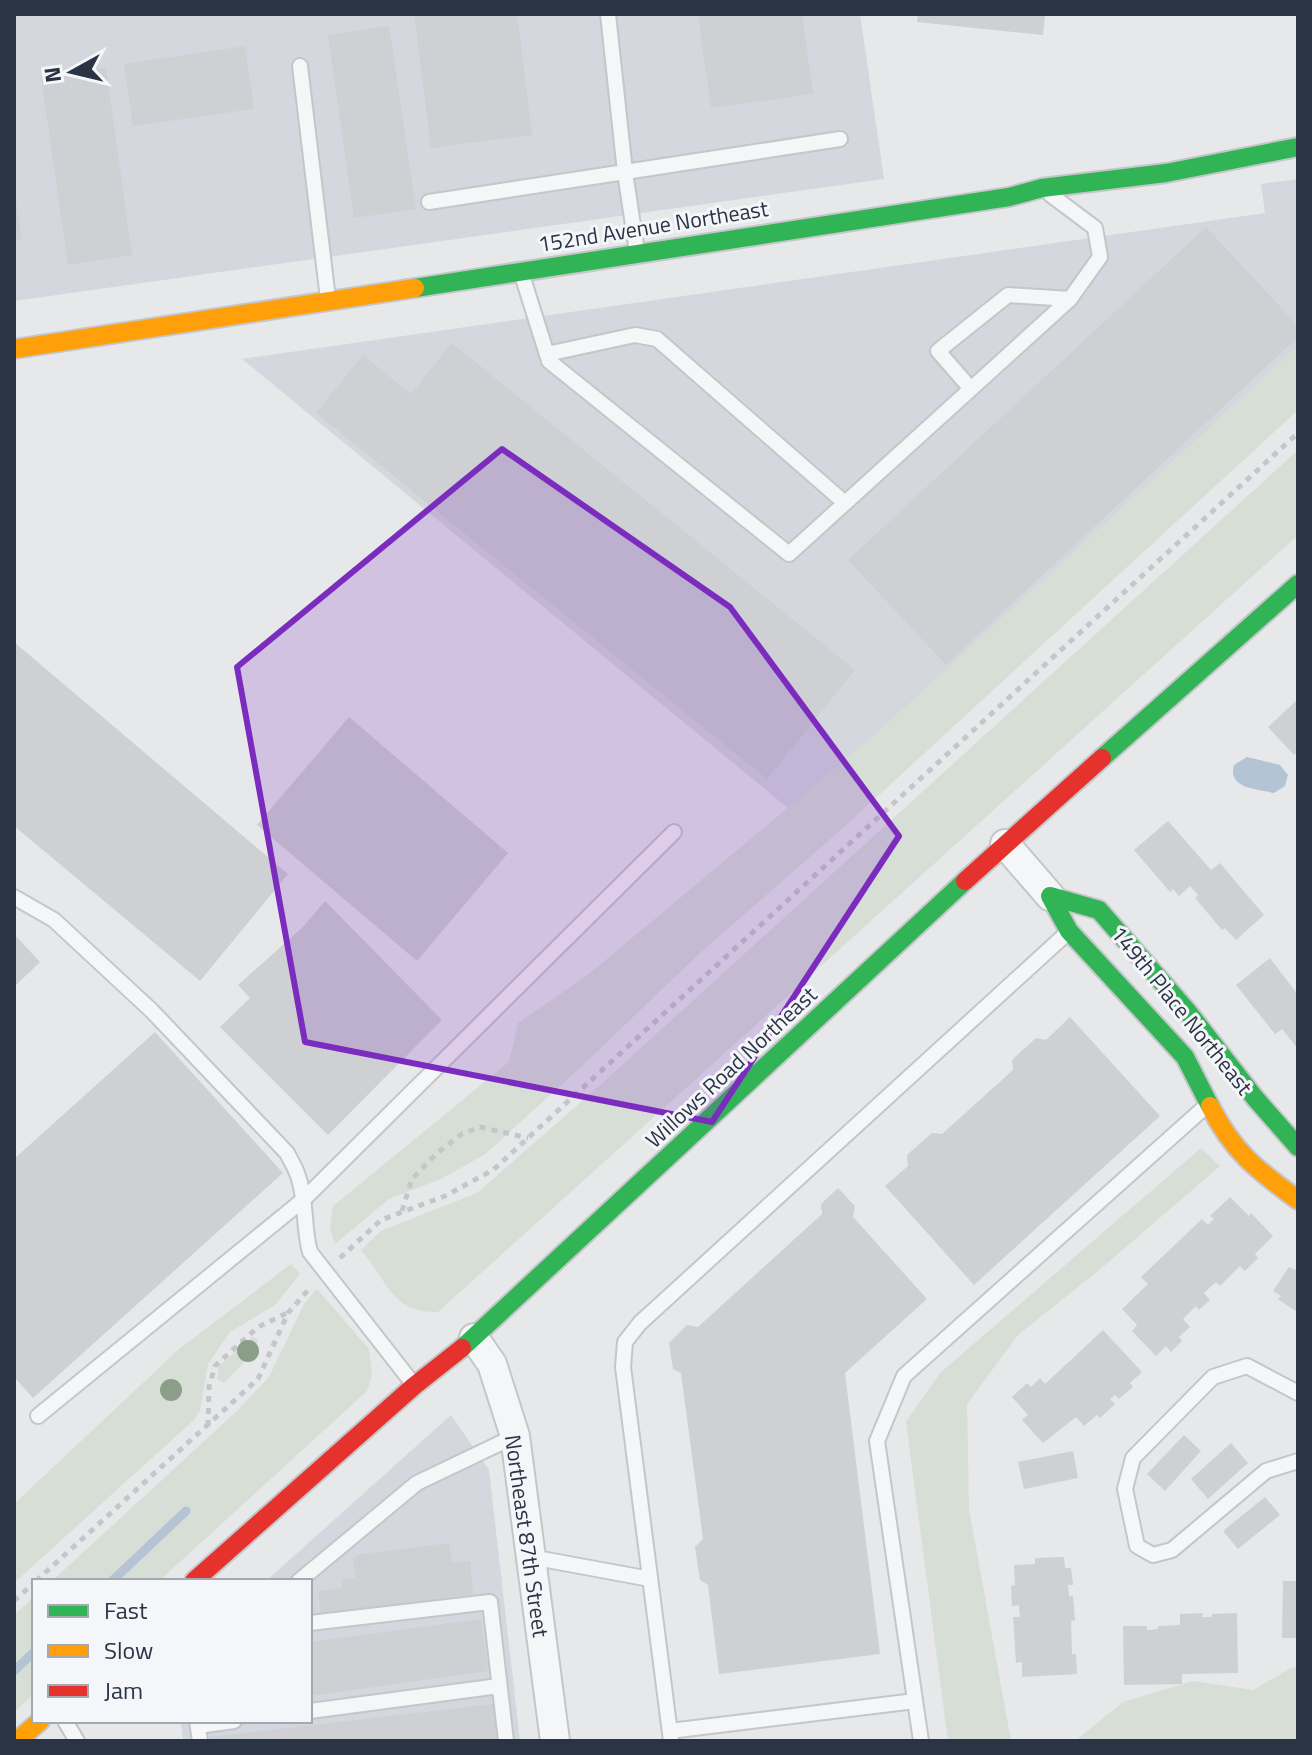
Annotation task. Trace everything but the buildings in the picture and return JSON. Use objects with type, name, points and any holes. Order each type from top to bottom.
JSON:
[{"type":"street","name":"152nd Avenue Northeast","points":[[14,349],[1009,197],[1042,188],[1166,173],[1298,147]]},
{"type":"street","name":"Willows Road Northeast","points":[[196,1579],[414,1386],[474,1338],[1005,844],[1298,584]]},
{"type":"street","name":"149th Place Northeast","points":[[1005,844],[1050,896],[1069,931],[1185,1057],[1298,1147]]},
{"type":"street","name":"149th Place Northeast","points":[[1050,896],[1099,910],[1188,1012],[1223,1090],[1224,1134],[1253,1167],[1298,1200]]},
{"type":"street","name":"Northeast 87th Street","points":[[474,1338],[492,1364],[515,1436],[555,1741]]},
{"type":"street","points":[[17,1741],[38,1723]]},
{"type":"lane","points":[[608,14],[637,253]]},
{"type":"lane","points":[[300,66],[328,300]]},
{"type":"lane","points":[[429,202],[840,139]]},
{"type":"lane","points":[[521,270],[549,361],[789,554],[1070,299],[1100,257],[1095,228],[1042,188]]},
{"type":"lane","points":[[971,389],[938,351],[1008,295],[1070,299]]},
{"type":"lane","points":[[547,354],[635,335],[657,339],[845,503]]},
{"type":"lane","points":[[38,1416],[303,1200],[674,832]]},
{"type":"lane","points":[[14,897],[54,920],[152,1011],[287,1153],[298,1176],[304,1230],[310,1252],[414,1386]]},
{"type":"lane","points":[[915,1701],[671,1736],[623,1367],[625,1342],[640,1323],[1069,931],[1099,910]]},
{"type":"lane","points":[[921,1741],[877,1441],[904,1376],[1223,1090]]},
{"type":"lane","points":[[1298,1393],[1247,1366],[1213,1377],[1133,1458],[1125,1489],[1137,1546],[1153,1555],[1172,1550],[1266,1471],[1298,1461]]},
{"type":"lane","points":[[301,1579],[417,1483],[515,1436]]},
{"type":"lane","points":[[531,1557],[650,1579]]},
{"type":"lane","points":[[312,1623],[490,1602],[506,1741]]},
{"type":"lane","points":[[312,1711],[499,1686]]},
{"type":"lane","points":[[66,1723],[77,1741]]},
{"type":"lane","points":[[198,1729],[225,1723]]},
{"type":"path","points":[[338,1260],[381,1220],[466,1187],[493,1170],[1298,433]]},
{"type":"path","points":[[402,1212],[412,1179],[437,1153],[462,1134],[480,1127],[528,1138]]},
{"type":"path","points":[[38,1579],[258,1379],[288,1313],[313,1285]]},
{"type":"path","points":[[208,1426],[209,1387],[215,1366],[258,1327],[288,1313]]},
{"type":"path","points":[[14,1601],[32,1585]]},
{"type":"highlighted area","points":[[502,449],[730,607],[899,836],[712,1122],[305,1042],[237,667]]},
{"type":"shaded area","points":[[14,14],[860,14],[884,179],[14,301]]},
{"type":"shaded area","points":[[1298,179],[1298,359],[805,822],[242,359],[1265,213],[1261,184]]},
{"type":"shaded area","points":[[1298,346],[1298,410],[843,828],[699,954],[484,1155],[441,1179],[389,1199],[335,1244],[330,1228],[333,1206],[509,1062],[518,1023],[589,974],[871,738]]},
{"type":"shaded area","points":[[1298,450],[1298,535],[438,1312],[410,1307],[392,1293],[361,1250],[381,1231],[477,1193],[598,1087]]},
{"type":"shaded area","points":[[1201,1148],[1220,1166],[1018,1335],[967,1404],[969,1509],[1011,1741],[948,1741],[906,1422],[940,1373]]},
{"type":"shaded area","points":[[291,1264],[300,1274],[275,1305],[230,1332],[208,1364],[200,1410],[194,1420],[14,1583],[14,1504],[178,1350]]},
{"type":"shaded area","points":[[317,1289],[369,1349],[372,1375],[367,1391],[161,1579],[54,1579],[238,1410],[269,1377],[304,1304]]},
{"type":"shaded area","points":[[252,1337],[258,1339],[256,1350],[224,1383],[217,1379],[219,1366]]},
{"type":"shaded area","points":[[451,1415],[489,1470],[520,1741],[183,1741],[181,1723],[312,1723],[312,1579],[268,1579]]},
{"type":"shaded area","points":[[32,1599],[32,1696],[14,1712],[14,1615]]},
{"type":"shaded area","points":[[1298,1667],[1298,1741],[1075,1741],[1123,1702],[1193,1681],[1253,1690]]},
{"type":"water","points":[[1247,757],[1280,765],[1288,775],[1285,786],[1274,793],[1239,783],[1233,773],[1234,765]]},
{"type":"waterway","points":[[114,1579],[186,1511]]},
{"type":"waterway","points":[[14,1671],[32,1654]]},
{"type":"traffic: fast","points":[[415,288],[1009,197],[1042,188],[1166,173],[1298,147]]},
{"type":"traffic: fast","points":[[1102,758],[1298,584]]},
{"type":"traffic: fast","points":[[462,1348],[965,881]]},
{"type":"traffic: fast","points":[[1210,1106],[1185,1057],[1069,931],[1050,896],[1099,910],[1188,1012],[1298,1147]]},
{"type":"traffic: slow","points":[[14,349],[415,288]]},
{"type":"traffic: slow","points":[[1210,1106],[1228,1136],[1247,1159],[1298,1200]]},
{"type":"traffic: slow","points":[[17,1741],[38,1723]]},
{"type":"traffic: jam","points":[[965,881],[1102,758]]},
{"type":"traffic: jam","points":[[196,1579],[414,1386],[462,1348]]}]
